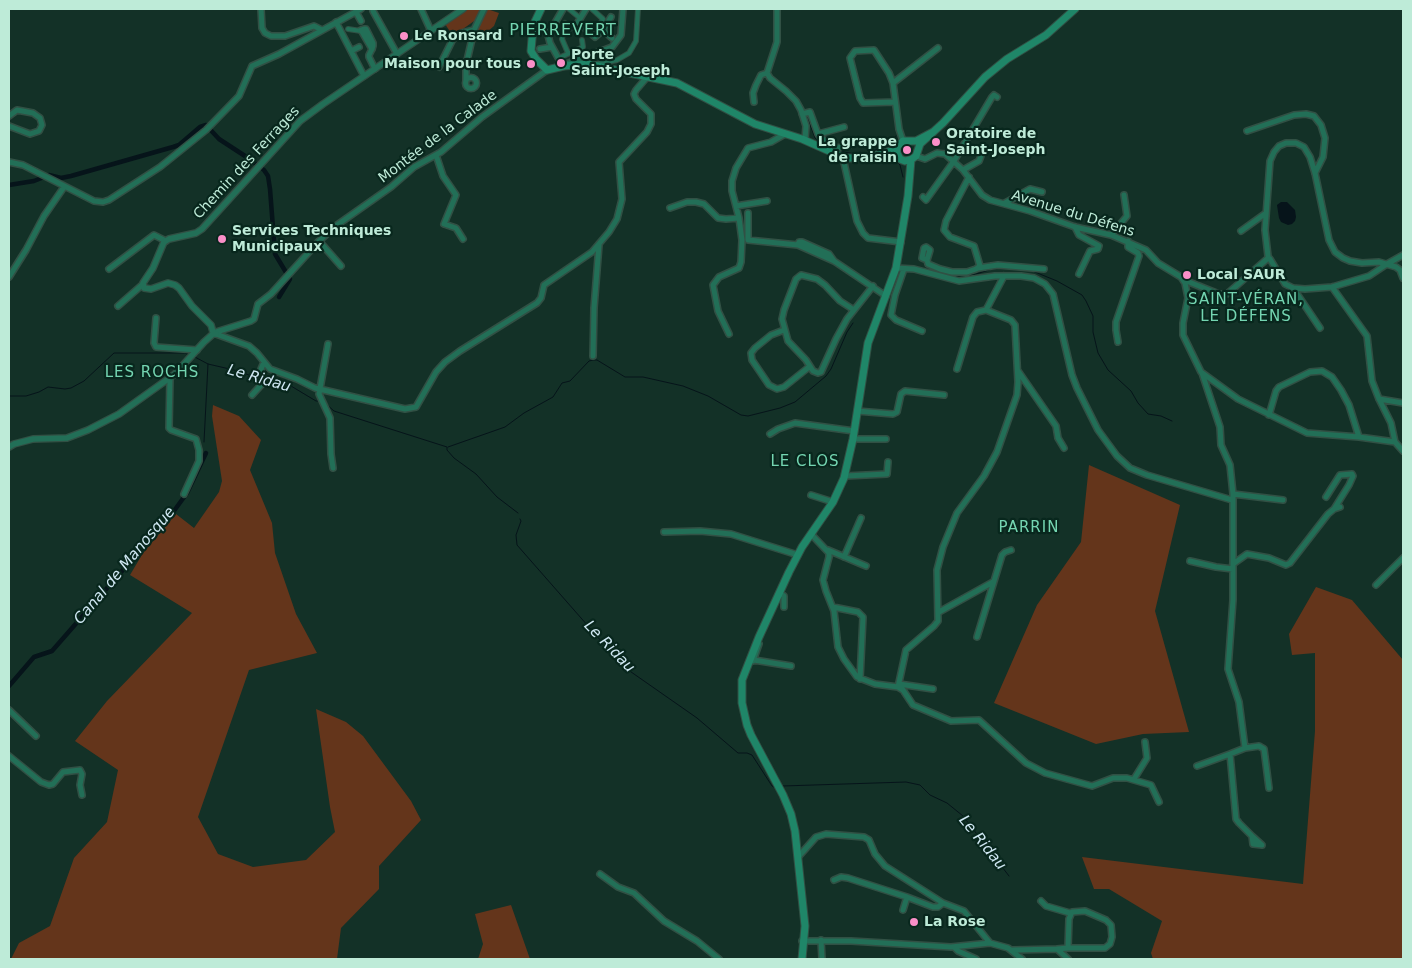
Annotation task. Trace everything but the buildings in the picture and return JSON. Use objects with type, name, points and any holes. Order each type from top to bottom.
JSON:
[{"type":"main road","points":[[541,9],[534,24],[531,47],[533,55],[547,70],[562,63],[592,65],[677,83],[755,124],[805,140],[843,158],[864,158],[878,155],[897,147],[903,141],[927,139]]},
{"type":"main road","points":[[878,155],[900,158],[914,155],[933,132],[992,71],[1014,54],[1046,35],[1075,9]]},
{"type":"main road","points":[[801,959],[803,901],[795,831],[782,795],[750,736],[741,693],[742,680],[759,637],[798,555],[833,502],[845,476],[868,344],[886,296],[900,268],[900,242],[908,182],[914,155],[915,144],[912,141]]},
{"type":"main road","points":[[897,147],[908,182]]},
{"type":"main road","points":[[800,872],[802,943]]},
{"type":"street","points":[[261,9],[261,25],[268,34],[281,37],[314,26],[322,30]]},
{"type":"street","points":[[429,9],[422,11],[431,31]]},
{"type":"street","name":"Chemin des Ferrages","points":[[166,241],[190,235],[202,229],[300,121],[463,9]]},
{"type":"street","points":[[466,81],[466,64],[474,30],[484,9]]},
{"type":"street","points":[[562,63],[552,47],[548,34],[557,16],[564,9],[579,20],[595,37],[604,30],[611,17]]},
{"type":"street","points":[[568,53],[562,39],[564,34],[579,20],[586,9]]},
{"type":"street","points":[[592,9],[603,19],[600,24],[612,38]]},
{"type":"street","points":[[562,63],[612,47],[621,35],[623,9]]},
{"type":"street","points":[[592,65],[617,60],[629,53],[636,42],[638,9]]},
{"type":"street","points":[[754,102],[753,93],[756,85],[761,75],[766,73],[777,42],[777,9]]},
{"type":"street","points":[[9,162],[23,165],[64,187],[98,202],[109,200],[158,169],[206,130],[239,96],[252,66],[279,54],[358,10],[361,21],[358,25],[361,31],[368,37],[372,49],[369,57],[375,69]]},
{"type":"street","points":[[373,10],[397,54]]},
{"type":"street","points":[[336,22],[364,76]]},
{"type":"street","points":[[564,23],[571,28]]},
{"type":"street","points":[[341,31],[348,29],[361,31]]},
{"type":"street","points":[[439,67],[455,37],[474,30]]},
{"type":"street","points":[[562,63],[568,53],[583,47],[582,40]]},
{"type":"street","points":[[351,51],[359,47]]},
{"type":"street","points":[[540,49],[552,47]]},
{"type":"street","points":[[893,83],[938,48]]},
{"type":"street","points":[[895,102],[864,104],[861,101],[849,59],[855,51],[874,50],[889,73],[893,83],[903,141]]},
{"type":"street","name":"Montée de la Calade","points":[[214,333],[254,319],[258,304],[337,225],[391,187],[414,167],[436,155],[482,117],[547,70]]},
{"type":"street","points":[[766,73],[796,101],[807,133],[805,140]]},
{"type":"street","points":[[142,285],[147,289],[164,284],[174,285],[179,288],[192,306],[211,325],[214,333],[249,346],[274,372],[297,379],[319,390],[411,409],[418,404],[440,366],[537,302],[541,298],[544,285],[599,245],[614,224],[619,213],[622,196],[620,162],[651,124],[651,114],[636,99],[634,94],[648,76]]},
{"type":"street","points":[[922,197],[926,200],[954,161],[992,97],[994,95],[998,97]]},
{"type":"street","points":[[9,116],[17,110],[32,113],[40,118],[42,124],[39,131],[30,134],[9,126]]},
{"type":"street","points":[[802,114],[810,112],[818,134],[835,147],[848,146]]},
{"type":"street","points":[[1247,131],[1294,115],[1306,114],[1314,116],[1321,125],[1325,138],[1323,158],[1315,173]]},
{"type":"street","points":[[818,134],[844,127]]},
{"type":"street","points":[[729,334],[718,311],[713,285],[719,277],[736,270],[741,265],[742,240],[732,191],[732,181],[746,150],[752,146],[771,142],[785,134]]},
{"type":"street","points":[[1403,255],[1387,264],[1369,276],[1332,287],[1292,288],[1286,285],[1268,258],[1266,240],[1270,161],[1279,146],[1291,143],[1301,145],[1308,155],[1315,173],[1329,240],[1335,252],[1350,261],[1387,264],[1398,268],[1403,278]]},
{"type":"street","points":[[963,170],[978,162],[984,148]]},
{"type":"street","points":[[914,155],[925,160],[941,153],[954,161]]},
{"type":"street","points":[[436,155],[443,176],[456,195],[444,223],[456,228],[463,239]]},
{"type":"street","points":[[843,158],[857,221],[863,233],[868,238],[900,242]]},
{"type":"street","name":"Avenue du Défens","points":[[954,161],[987,198],[1075,227],[1128,241],[1146,250],[1161,265],[1184,280],[1214,292],[1227,294],[1268,258]]},
{"type":"street","points":[[969,177],[944,228],[947,236],[975,247],[980,264],[978,268]]},
{"type":"street","points":[[9,277],[44,216],[64,187]]},
{"type":"street","points":[[1004,204],[1030,189],[1042,192]]},
{"type":"street","points":[[1111,235],[1126,216],[1124,195]]},
{"type":"street","points":[[736,206],[767,201]]},
{"type":"street","points":[[670,208],[686,202],[696,202],[704,204],[713,214],[721,219],[739,218]]},
{"type":"street","points":[[748,213],[748,240],[798,245],[834,261],[886,296]]},
{"type":"street","points":[[1241,231],[1266,213]]},
{"type":"street","points":[[1075,227],[1078,235],[1099,246],[1098,249],[1090,251],[1079,274]]},
{"type":"street","points":[[109,269],[154,235],[166,241],[162,245],[153,268],[142,285],[118,306]]},
{"type":"street","points":[[319,241],[341,266]]},
{"type":"street","points":[[1118,342],[1116,322],[1139,256],[1138,253],[1128,247],[1128,241]]},
{"type":"street","points":[[593,356],[594,308],[599,245]]},
{"type":"street","points":[[914,269],[926,261],[952,272],[970,271],[998,265],[1044,269]]},
{"type":"street","points":[[922,331],[896,320],[891,315],[900,268],[914,269],[959,281],[1004,276],[1034,278],[1045,284],[1052,291],[1077,388],[1098,430],[1121,461],[1130,468],[1147,474],[1232,497],[1283,500]]},
{"type":"street","points":[[854,310],[843,304],[825,285],[816,279],[809,276],[799,276],[782,314],[784,330],[789,343],[806,360],[809,367],[818,373],[821,372],[836,339],[854,310],[873,286]]},
{"type":"street","points":[[986,310],[1004,276]]},
{"type":"street","points":[[1184,280],[1188,298],[1183,323],[1183,335],[1201,372],[1220,427],[1222,445],[1230,465],[1233,600],[1228,669],[1239,702],[1245,748]]},
{"type":"street","points":[[1332,287],[1367,336],[1371,374],[1379,399],[1391,424],[1395,442],[1403,451]]},
{"type":"street","points":[[1292,288],[1320,328]]},
{"type":"street","points":[[898,685],[906,650],[938,621],[937,570],[943,547],[957,513],[986,471],[1001,443],[1017,395],[1018,370],[1014,323],[986,310],[977,312],[973,317],[957,369]]},
{"type":"street","points":[[156,318],[154,343],[156,347],[194,354]]},
{"type":"street","points":[[784,330],[771,335],[755,348],[751,353],[752,360],[769,385],[777,389],[784,387],[809,367]]},
{"type":"street","points":[[9,447],[33,439],[67,438],[88,430],[119,414],[170,378],[214,333]]},
{"type":"street","points":[[328,344],[319,390],[321,400],[330,418],[333,468]]},
{"type":"street","points":[[252,395],[262,382],[261,369],[264,362]]},
{"type":"street","points":[[1018,370],[1056,426],[1058,438],[1064,448]]},
{"type":"street","points":[[1269,415],[1275,393],[1280,386],[1310,372],[1322,371],[1334,379],[1344,396],[1359,437]]},
{"type":"street","points":[[1201,372],[1238,399],[1310,434],[1359,437],[1395,442]]},
{"type":"street","points":[[170,378],[169,428],[196,439],[199,450],[198,461],[184,494]]},
{"type":"street","points":[[856,411],[893,414],[897,410],[901,394],[904,391],[944,395]]},
{"type":"street","points":[[1379,399],[1403,403]]},
{"type":"street","points":[[770,434],[795,423],[853,435],[886,439]]},
{"type":"street","points":[[845,476],[887,474],[888,462]]},
{"type":"street","points":[[1190,561],[1216,567],[1233,566],[1248,554],[1269,558],[1286,565],[1290,563],[1334,509],[1350,485],[1352,474],[1340,475],[1326,497]]},
{"type":"street","points":[[811,495],[833,502]]},
{"type":"street","points":[[1334,509],[1340,507]]},
{"type":"street","points":[[844,557],[861,518]]},
{"type":"street","points":[[664,532],[700,530],[731,534],[798,555]]},
{"type":"street","points":[[812,534],[827,550],[866,566]]},
{"type":"street","points":[[827,550],[829,557],[823,580],[833,607],[839,650],[852,671],[860,679],[875,684],[933,689]]},
{"type":"street","points":[[977,637],[1003,553],[1011,550]]},
{"type":"street","points":[[1376,586],[1403,558]]},
{"type":"street","points":[[939,612],[993,582]]},
{"type":"street","points":[[779,593],[784,596],[784,607]]},
{"type":"street","points":[[833,607],[858,612],[864,617],[860,679]]},
{"type":"street","points":[[745,669],[754,660],[759,637]]},
{"type":"street","points":[[754,660],[791,666]]},
{"type":"street","points":[[898,685],[913,705],[951,721],[980,720],[1026,763],[1045,773],[1092,786],[1113,778],[1134,779],[1151,785],[1159,802]]},
{"type":"street","points":[[9,710],[36,736]]},
{"type":"street","points":[[1134,779],[1146,758],[1145,742]]},
{"type":"street","points":[[1197,766],[1245,748],[1260,746],[1264,749],[1269,788]]},
{"type":"street","points":[[1230,754],[1236,819],[1252,836]]},
{"type":"street","points":[[9,756],[41,782],[49,785],[53,784],[63,772],[80,770],[82,774],[80,785],[82,795]]},
{"type":"street","points":[[798,856],[820,835],[864,837],[871,842],[875,854],[881,862],[943,903],[965,913],[990,943]]},
{"type":"street","points":[[600,874],[618,886],[634,892],[664,921],[697,941],[719,959]]},
{"type":"street","points":[[834,880],[844,877],[907,897],[933,908],[943,903]]},
{"type":"street","points":[[903,910],[907,897]]},
{"type":"street","points":[[1012,950],[1105,948],[1110,944],[1113,932],[1111,924],[1106,920],[1081,911],[1070,913],[1046,906],[1041,900]]},
{"type":"street","points":[[1068,948],[1070,913]]},
{"type":"street","points":[[802,943],[821,940],[954,947],[990,943],[1004,946],[1022,959]]},
{"type":"street","points":[[821,940],[822,959]]},
{"type":"street","points":[[954,947],[958,951],[976,959]]},
{"type":"street","points":[[1057,949],[1068,959]]},
{"type":"shaded area","points":[[467,9],[481,9],[477,19],[453,36],[445,24]]},
{"type":"shaded area","points":[[487,9],[499,13],[494,26],[475,42],[472,42]]},
{"type":"shaded area","points":[[1281,202],[1287,202],[1295,210],[1296,217],[1292,224],[1288,225],[1281,222],[1279,218],[1277,205]]},
{"type":"shaded area","points":[[213,405],[239,416],[261,440],[250,470],[272,523],[275,553],[296,614],[317,653],[249,670],[198,817],[218,854],[253,867],[306,860],[335,832],[316,709],[346,722],[363,736],[411,801],[421,820],[379,866],[379,889],[341,928],[337,959],[11,959],[19,943],[50,926],[74,858],[107,822],[118,770],[75,741],[107,701],[192,613],[130,575],[143,553],[176,514],[194,528],[219,492],[222,481],[212,416]]},
{"type":"shaded area","points":[[1089,465],[1180,505],[1155,611],[1189,732],[1143,734],[1096,744],[994,703],[1037,605],[1081,542]]},
{"type":"shaded area","points":[[1316,587],[1352,600],[1403,660],[1403,959],[1153,959],[1151,953],[1162,921],[1109,889],[1094,889],[1082,857],[1303,884],[1315,731],[1315,653],[1292,655],[1289,634]]},
{"type":"shaded area","points":[[511,905],[530,959],[478,959],[483,944],[475,914]]},
{"type":"waterway","points":[[780,15],[780,32]]},
{"type":"waterway","points":[[807,116],[815,138],[834,150]]},
{"type":"waterway","name":"Canal de Manosque","points":[[9,185],[34,181],[49,175],[61,178],[71,176],[173,147],[179,145],[200,127],[206,125],[219,139],[264,170],[268,176],[275,254],[290,279],[279,297]]},
{"type":"waterway","points":[[838,151],[855,154],[866,153],[888,146],[896,136]]},
{"type":"waterway","points":[[869,162],[893,158],[900,165],[903,177]]},
{"type":"waterway","points":[[934,270],[956,276],[973,275],[992,269],[1004,268]]},
{"type":"waterway","points":[[1030,270],[1057,281],[1082,295],[1093,316],[1093,332],[1098,353],[1108,370],[1131,391],[1138,403],[1148,414],[1161,416],[1172,421]]},
{"type":"waterway","points":[[448,447],[505,427],[524,413],[553,397],[562,383],[570,381],[589,361],[593,360],[597,360],[625,377],[643,377],[683,386],[708,396],[741,415],[748,416],[780,408],[795,402],[826,376],[853,323]]},
{"type":"waterway","name":"Le Ridau","points":[[9,396],[26,396],[48,387],[71,388],[84,381],[114,353],[185,353],[189,355]]},
{"type":"waterway","name":"Le Ridau","points":[[193,356],[208,364],[249,375],[259,382]]},
{"type":"waterway","points":[[204,442],[208,364]]},
{"type":"waterway","name":"Le Ridau","points":[[263,382],[291,386],[319,401]]},
{"type":"waterway","name":"Le Ridau","points":[[325,403],[334,411],[447,447],[447,450],[454,458],[476,474],[497,497],[518,513]]},
{"type":"waterway","name":"Canal de Manosque","points":[[9,686],[34,657],[52,651],[136,555],[148,535],[171,515],[187,493],[206,453]]},
{"type":"waterway","name":"Le Ridau","points":[[520,519],[516,535],[517,545],[624,667],[697,718],[738,753],[752,755],[774,787]]},
{"type":"waterway","name":"Le Ridau","points":[[783,786],[906,782],[920,785],[930,795],[947,803],[963,816],[1009,876]]},
{"type":"place","name":"Le Ronsard","points":[[404,36]]},
{"type":"place","name":"Porte Saint-Joseph","points":[[561,63]]},
{"type":"place","name":"Maison pour tous","points":[[531,64]]},
{"type":"place","name":"Oratoire de Saint-Joseph","points":[[936,142]]},
{"type":"place","name":"La grappe de raisin","points":[[907,150]]},
{"type":"place","name":"Services Techniques Municipaux","points":[[222,239]]},
{"type":"place","name":"Local SAUR","points":[[1187,275]]},
{"type":"place","name":"La Rose","points":[[914,922]]},
{"type":"district","name":"PIERREVERT","points":[[563,31]]},
{"type":"district","name":"SAINT-VÉRAN, LE DÉFENS","points":[[1246,308]]},
{"type":"district","name":"LES ROCHS","points":[[152,373]]},
{"type":"district","name":"LE CLOS","points":[[805,462]]},
{"type":"district","name":"PARRIN","points":[[1029,528]]}]
